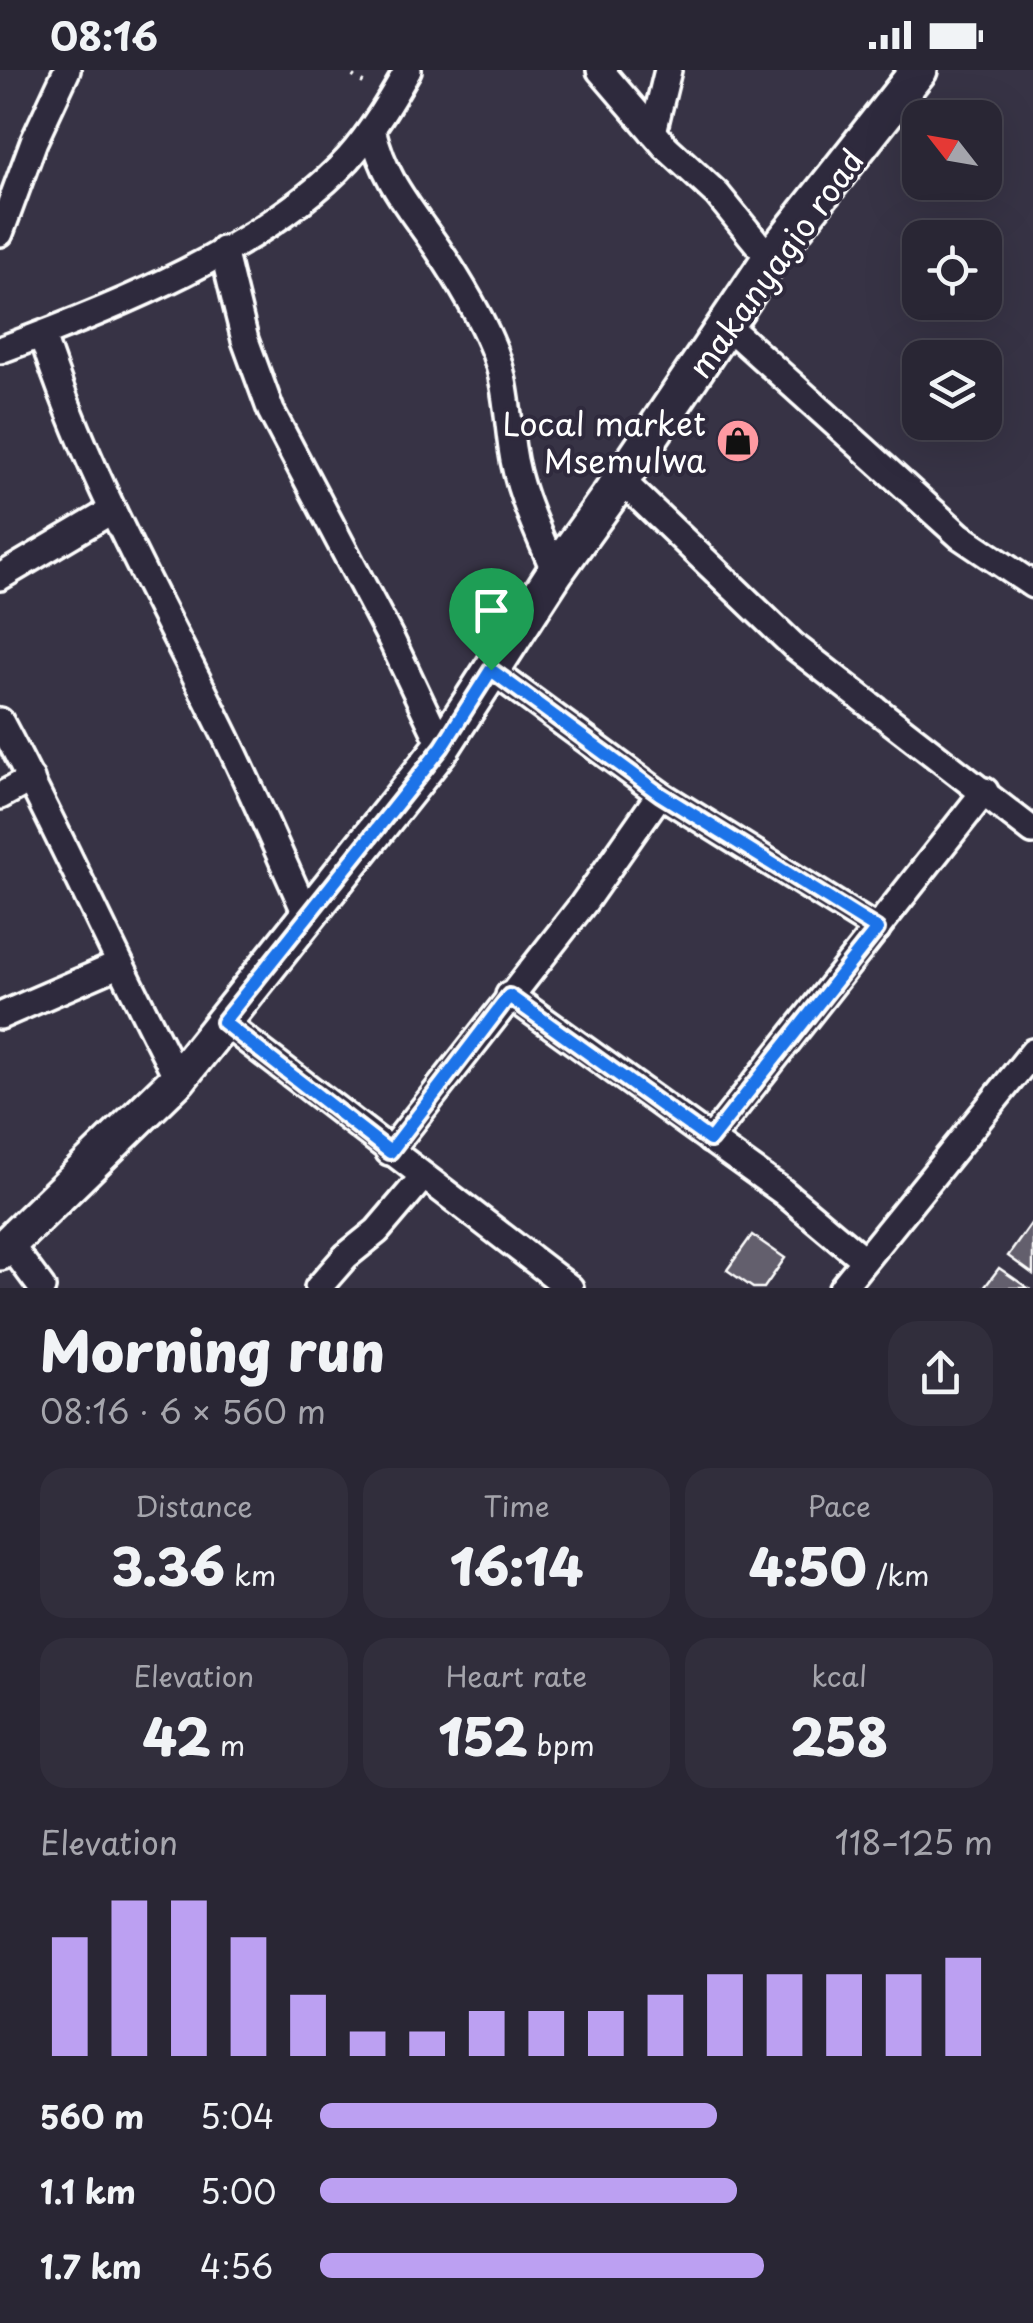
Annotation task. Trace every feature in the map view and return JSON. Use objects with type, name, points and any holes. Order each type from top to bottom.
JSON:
[{"type":"street","points":[[0,233],[34,141],[66,70]]},
{"type":"street","points":[[0,350],[141,293],[278,217],[325,181],[372,129],[408,70]]},
{"type":"street","points":[[600,70],[654,132],[717,194],[770,260]]},
{"type":"street","points":[[654,132],[668,70]]},
{"type":"street","name":"makanyagio road","points":[[5,1248],[178,1079],[442,747],[554,572],[770,260],[919,70]]},
{"type":"street","points":[[372,129],[390,182],[454,275],[493,346],[510,411],[512,448],[522,495],[554,572]]},
{"type":"street","points":[[224,250],[245,340],[272,411],[391,639],[442,747]]},
{"type":"street","points":[[725,324],[960,536],[1033,585]]},
{"type":"street","points":[[42,335],[73,425],[111,510],[228,740],[308,918]]},
{"type":"street","points":[[621,480],[794,646],[1033,831]]},
{"type":"street","points":[[0,577],[111,510]]},
{"type":"street","points":[[491,670],[660,794],[877,929]]},
{"type":"street","points":[[0,721],[178,1079]]},
{"type":"street","points":[[0,796],[31,778]]},
{"type":"street","points":[[710,1140],[985,791]]},
{"type":"street","points":[[390,1152],[583,904],[660,794]]},
{"type":"street","points":[[0,1016],[118,965]]},
{"type":"street","points":[[509,996],[782,1191],[863,1259]]},
{"type":"street","points":[[223,1022],[559,1285]]},
{"type":"street","points":[[842,1288],[1033,1052]]},
{"type":"street","points":[[318,1288],[346,1256],[377,1231],[423,1178]]},
{"type":"street","points":[[5,1248],[42,1288]]},
{"type":"path","points":[[344,70],[390,100]]},
{"type":"building","points":[[1033,1221],[1033,1274],[1008,1256]]},
{"type":"building","points":[[752,1235],[785,1258],[764,1288],[753,1288],[727,1270]]},
{"type":"building","points":[[999,1268],[1028,1288],[984,1288]]},
{"type":"place","name":"Local market Msemulwa","points":[[738,441]]},
{"type":"route","points":[[491,670],[660,794],[877,929],[710,1140],[509,996],[390,1152],[223,1022],[442,747],[491,670]]}]
